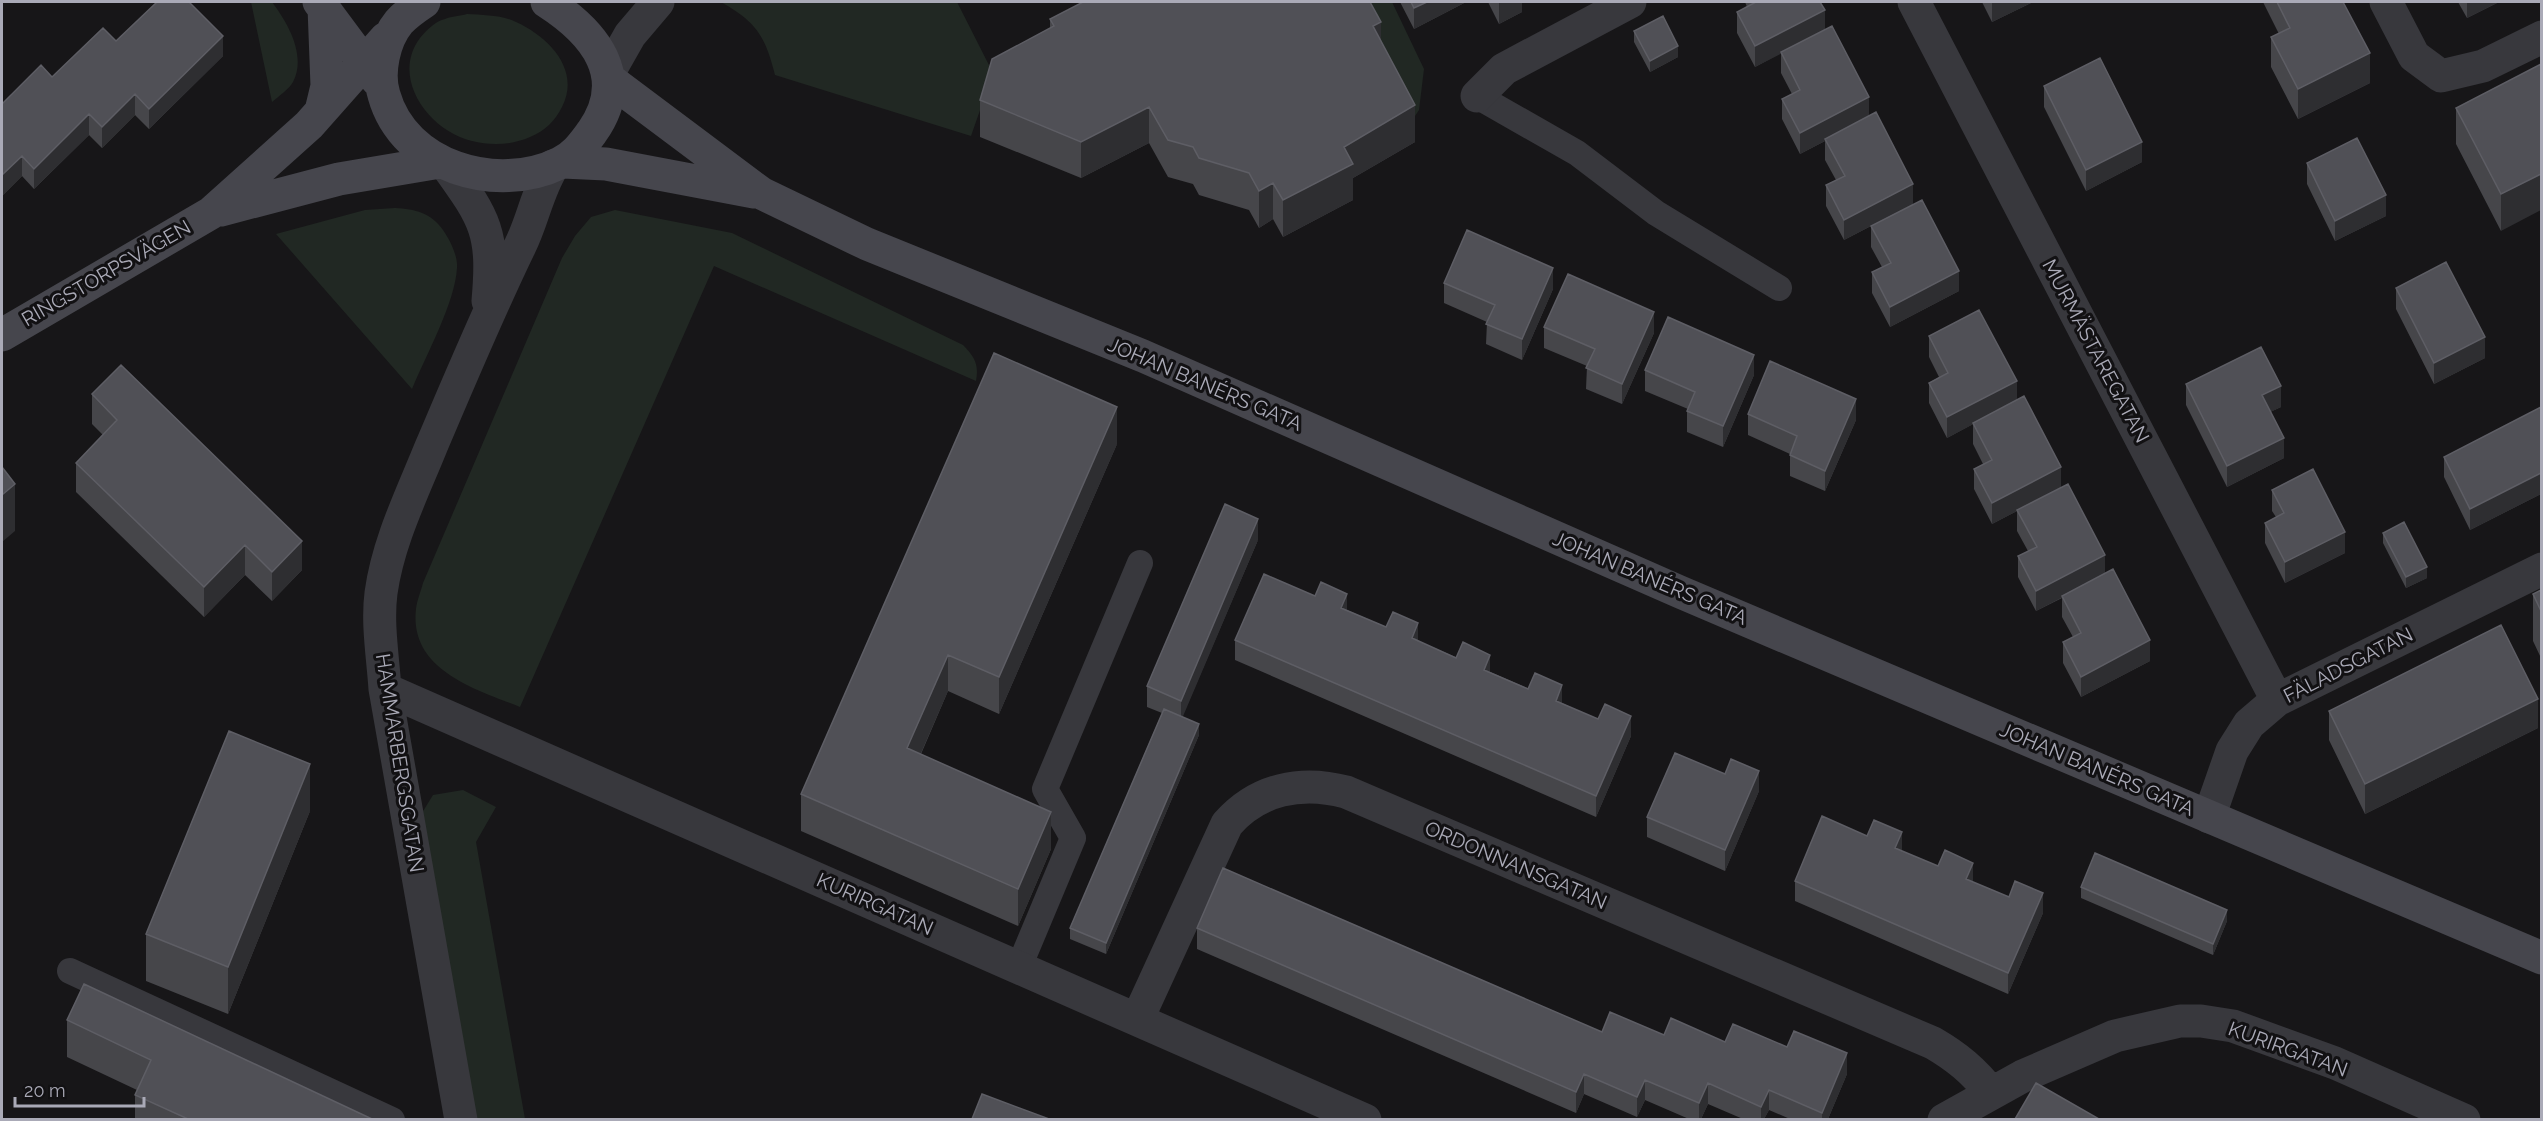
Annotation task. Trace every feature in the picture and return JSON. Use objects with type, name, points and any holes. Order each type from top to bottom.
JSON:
[{"type":"street","points":[[373,75],[383,60],[389,40],[398,23],[423,2]]},
{"type":"street","points":[[322,4],[373,75],[394,120],[420,149],[444,164],[465,171],[518,175],[558,164],[583,146],[598,124],[609,96],[609,76],[602,56],[576,24],[547,2]]},
{"type":"street","points":[[609,76],[630,35],[658,2]]},
{"type":"street","points":[[1477,96],[1504,69],[1630,2]]},
{"type":"street","name":"MURMÄSTAREGATAN","points":[[1914,2],[2277,700]]},
{"type":"street","points":[[2386,2],[2414,57],[2441,76],[2483,66],[2541,37]]},
{"type":"street","points":[[321,111],[327,86],[322,4]]},
{"type":"street","name":"RINGSTORPSVÄGEN","points":[[2,335],[211,213],[279,154],[321,111],[373,75]]},
{"type":"street","name":"JOHAN BANÉRS GATA","points":[[609,76],[761,194],[867,244],[1143,356],[1680,592],[2541,958]]},
{"type":"street","name":"RINGSTORPSVÄGEN","points":[[211,213],[328,181],[444,164]]},
{"type":"street","name":"HAMMARBERGSGATAN","points":[[444,164],[474,204],[484,223],[490,257],[487,315]]},
{"type":"street","name":"JOHAN BANÉRS GATA","points":[[558,164],[606,164],[761,194]]},
{"type":"street","name":"HAMMARBERGSGATAN","points":[[461,1119],[385,689],[381,638],[381,595],[388,556],[412,494],[487,315],[531,225],[540,188],[558,164]]},
{"type":"street","name":"FÄLADSGATAN","points":[[2209,817],[2232,751],[2249,724],[2277,700],[2541,569]]},
{"type":"street","name":"KURIRGATAN","points":[[385,689],[1365,1119]]},
{"type":"street","name":"ORDONNANSGATAN","points":[[1138,1018],[1227,824],[1247,806],[1265,795],[1293,787],[1311,787],[1346,792],[1933,1043],[1956,1056],[1976,1073],[1991,1093]]},
{"type":"street","name":"KURIRGATAN","points":[[1944,1119],[2023,1076],[2115,1036],[2180,1022],[2201,1021],[2233,1026],[2305,1052],[2464,1119]]},
{"type":"lane","points":[[1477,96],[1577,153],[1656,213],[1779,288]]},
{"type":"lane","points":[[1019,967],[1073,838],[1044,789],[1140,563]]},
{"type":"lane","points":[[70,971],[392,1119]]},
{"type":"shaded area","points":[[251,2],[272,2],[289,29],[296,50],[297,72],[293,82],[272,102]]},
{"type":"shaded area","points":[[721,2],[957,2],[993,73],[971,136],[775,75],[763,40],[757,31],[743,16]]},
{"type":"shaded area","points":[[1351,2],[1392,2],[1424,69],[1419,110],[1407,128]]},
{"type":"shaded area","points":[[467,14],[499,17],[516,22],[540,36],[558,56],[567,80],[567,93],[556,117],[535,135],[509,143],[487,144],[472,141],[442,126],[429,115],[419,101],[412,86],[409,70],[412,54],[420,38],[437,22]]},
{"type":"shaded area","points":[[395,208],[416,211],[428,216],[438,224],[448,238],[457,263],[455,282],[446,313],[412,389],[276,234],[365,210]]},
{"type":"shaded area","points":[[615,210],[732,233],[963,345],[971,353],[975,362],[976,381],[714,266],[520,707],[465,684],[434,662],[423,648],[417,630],[416,609],[423,583],[562,258],[575,236],[591,217]]},
{"type":"shaded area","points":[[463,790],[496,807],[476,842],[525,1119],[470,1119],[417,821],[433,795]]},
{"type":"building","points":[[157,2],[189,2],[223,36],[149,109],[135,94],[102,127],[89,114],[34,169],[22,156],[2,175],[2,104],[41,65],[52,77],[103,28],[116,41]]},
{"type":"building","points":[[1083,2],[1370,2],[1381,22],[1373,26],[1415,105],[1344,147],[1353,164],[1283,200],[1273,183],[1259,191],[1249,173],[1199,158],[1193,147],[1168,140],[1149,107],[1081,142],[980,100],[992,59],[1054,26],[1050,19]]},
{"type":"building","points":[[1411,2],[1427,2],[1414,8]]},
{"type":"building","points":[[1756,2],[1820,2],[1825,10],[1755,46],[1737,12]]},
{"type":"building","points":[[2277,2],[2343,2],[2370,53],[2298,89],[2271,37],[2290,28]]},
{"type":"building","points":[[1663,16],[1678,46],[1650,61],[1634,31]]},
{"type":"building","points":[[1832,26],[1869,97],[1800,133],[1782,99],[1800,90],[1781,52]]},
{"type":"building","points":[[2100,58],[2142,142],[2086,170],[2044,86]]},
{"type":"building","points":[[2541,64],[2541,174],[2501,194],[2456,108]]},
{"type":"building","points":[[1876,112],[1913,184],[1844,220],[1826,185],[1845,176],[1825,139]]},
{"type":"building","points":[[2357,138],[2386,195],[2335,221],[2307,163]]},
{"type":"building","points":[[1922,200],[1959,271],[1890,307],[1872,272],[1891,263],[1871,226]]},
{"type":"building","points":[[1467,230],[1553,268],[1522,339],[1486,324],[1495,305],[1444,283]]},
{"type":"building","points":[[2446,262],[2485,337],[2434,363],[2396,288]]},
{"type":"building","points":[[1568,274],[1654,312],[1622,384],[1586,368],[1595,349],[1544,327]]},
{"type":"building","points":[[1979,310],[2017,381],[1947,417],[1929,383],[1948,373],[1929,336]]},
{"type":"building","points":[[1668,317],[1754,355],[1723,426],[1687,411],[1695,392],[1645,370]]},
{"type":"building","points":[[2261,347],[2281,386],[2262,395],[2284,438],[2227,466],[2186,384]]},
{"type":"building","points":[[994,353],[1117,407],[999,677],[948,655],[907,748],[1051,812],[1018,889],[801,794]]},
{"type":"building","points":[[1770,361],[1856,399],[1825,471],[1790,455],[1797,436],[1748,414]]},
{"type":"building","points":[[121,365],[302,541],[272,572],[245,545],[204,587],[76,463],[117,420],[92,394]]},
{"type":"building","points":[[2024,396],[2061,467],[1992,503],[1974,469],[1992,460],[1973,423]]},
{"type":"building","points":[[2541,407],[2541,473],[2470,509],[2444,457]]},
{"type":"building","points":[[2,467],[15,484],[2,495]]},
{"type":"building","points":[[2313,469],[2345,532],[2285,562],[2265,523],[2284,513],[2272,490]]},
{"type":"building","points":[[2068,484],[2105,555],[2036,591],[2018,556],[2037,547],[2017,510]]},
{"type":"building","points":[[1225,504],[1258,519],[1181,701],[1147,686]]},
{"type":"building","points":[[2404,522],[2427,567],[2406,577],[2383,533]]},
{"type":"building","points":[[2113,569],[2150,640],[2081,677],[2063,642],[2081,633],[2062,596]]},
{"type":"building","points":[[1264,574],[1315,596],[1321,582],[1347,594],[1341,608],[1386,627],[1393,612],[1418,623],[1412,638],[1456,658],[1463,642],[1490,655],[1484,670],[1528,689],[1535,673],[1562,685],[1556,701],[1598,719],[1605,704],[1631,716],[1596,796],[1235,640]]},
{"type":"building","points":[[2541,590],[2541,611],[2533,594]]},
{"type":"building","points":[[2501,625],[2538,699],[2365,784],[2329,711]]},
{"type":"building","points":[[1164,709],[1199,724],[1106,943],[1070,928]]},
{"type":"building","points":[[229,731],[310,764],[228,967],[146,934]]},
{"type":"building","points":[[1675,753],[1725,774],[1731,759],[1759,771],[1725,850],[1647,817]]},
{"type":"building","points":[[1822,816],[1867,836],[1874,820],[1902,832],[1895,848],[1938,866],[1945,850],[1973,863],[1966,879],[2009,897],[2015,881],[2043,893],[2008,973],[1795,881]]},
{"type":"building","points":[[2095,853],[2227,910],[2213,944],[2081,887]]},
{"type":"building","points":[[1223,868],[1602,1032],[1610,1012],[1664,1035],[1671,1018],[1725,1042],[1733,1024],[1787,1047],[1794,1031],[1847,1053],[1822,1113],[1769,1090],[1761,1107],[1708,1083],[1699,1103],[1645,1080],[1637,1097],[1584,1074],[1576,1092],[1197,928]]},
{"type":"building","points":[[84,984],[372,1119],[188,1119],[135,1095],[151,1060],[67,1020]]},
{"type":"building","points":[[2036,1083],[2099,1119],[2015,1119]]},
{"type":"building","points":[[982,1094],[1049,1119],[972,1119]]}]
